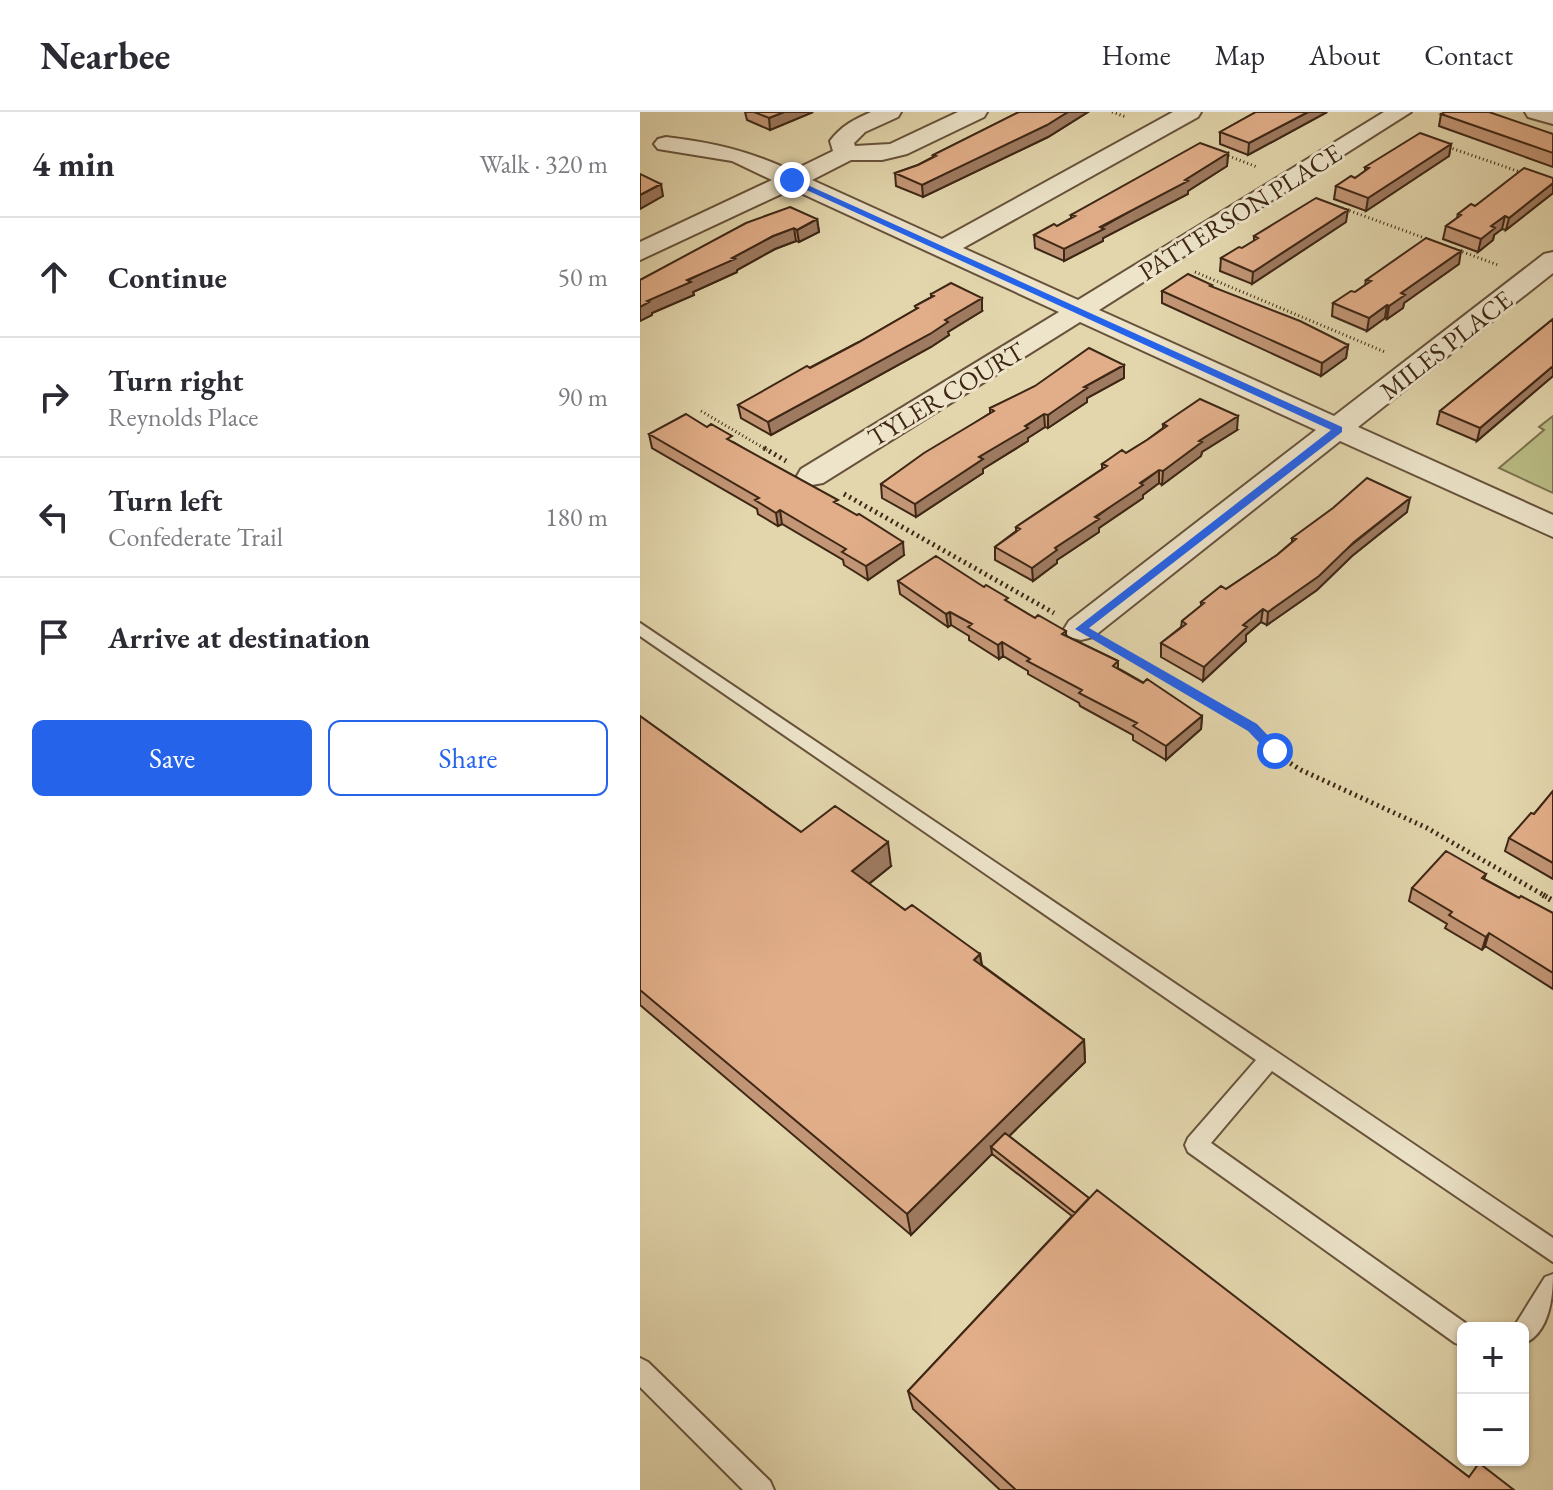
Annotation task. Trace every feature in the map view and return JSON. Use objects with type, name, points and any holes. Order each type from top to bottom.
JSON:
[{"type":"street","points":[[848,153],[842,147],[848,133],[890,112]]},
{"type":"street","points":[[640,252],[848,153],[876,155],[903,148],[976,112]]},
{"type":"street","points":[[942,249],[1190,112]]},
{"type":"street","name":"PATTERSON PLACE","points":[[1080,312],[1400,112]]},
{"type":"street","points":[[1536,112],[1553,117]]},
{"type":"street","points":[[666,144],[737,155],[1553,527]]},
{"type":"street","name":"MILES PLACE","points":[[1081,629],[1542,269]]},
{"type":"street","name":"TYLER COURT","points":[[812,476],[1080,312]]},
{"type":"lane","points":[[640,628],[1553,1251]]},
{"type":"lane","points":[[1270,1059],[1196,1145],[1457,1331]]},
{"type":"lane","points":[[1529,1323],[1553,1285]]},
{"type":"lane","points":[[640,1370],[761,1490]]},
{"type":"path","points":[[1112,112],[1158,130]]},
{"type":"path","points":[[1438,144],[1524,173]]},
{"type":"path","points":[[1217,152],[1291,180]]},
{"type":"path","points":[[1340,207],[1542,269]]},
{"type":"path","points":[[1165,259],[1419,367]]},
{"type":"path","points":[[701,411],[1253,727],[1279,756],[1301,770],[1427,828],[1553,901]]},
{"type":"green space","points":[[1553,416],[1553,493],[1499,468],[1544,430],[1539,427]]},
{"type":"building","points":[[754,112],[784,112],[769,118]]},
{"type":"building","points":[[1019,112],[1068,112],[922,185],[895,173],[918,165]]},
{"type":"building","points":[[1256,112],[1308,112],[1249,143],[1220,132]]},
{"type":"building","points":[[1489,112],[1553,134],[1553,153],[1441,114]]},
{"type":"building","points":[[1420,133],[1451,144],[1368,198],[1336,186],[1351,176],[1355,178],[1369,168],[1365,167]]},
{"type":"building","points":[[1200,143],[1228,153],[1185,180],[1188,181],[1064,249],[1034,235],[1054,224],[1057,226],[1075,216],[1071,215]]},
{"type":"building","points":[[1524,168],[1553,178],[1553,183],[1509,218],[1505,216],[1491,226],[1495,228],[1481,239],[1446,226],[1471,204],[1475,206]]},
{"type":"building","points":[[640,174],[661,184],[640,195]]},
{"type":"building","points":[[1316,198],[1348,210],[1253,272],[1221,258],[1258,238],[1254,236]]},
{"type":"building","points":[[790,207],[817,219],[797,230],[794,228],[773,236],[640,307],[640,280],[746,223]]},
{"type":"building","points":[[1426,238],[1461,251],[1401,293],[1405,295],[1369,318],[1333,303],[1371,281],[1366,280]]},
{"type":"building","points":[[1188,274],[1210,286],[1300,321],[1348,345],[1322,363],[1162,291]]},
{"type":"building","points":[[951,283],[982,298],[945,320],[948,322],[930,334],[768,422],[738,405],[807,366],[810,368],[859,342],[918,308],[915,306]]},
{"type":"building","points":[[1553,319],[1553,366],[1480,428],[1440,411]]},
{"type":"building","points":[[1089,348],[1124,365],[1084,387],[1087,388],[1048,415],[1044,414],[1025,426],[1028,428],[979,457],[983,459],[915,504],[881,484],[924,453],[994,411],[990,408],[1035,386]]},
{"type":"building","points":[[1200,399],[1238,416],[1199,441],[1202,442],[1163,471],[1159,470],[1140,483],[1143,485],[1095,517],[1099,519],[1055,548],[1057,550],[1032,568],[995,547],[1020,529],[1016,527],[1107,466],[1102,464],[1122,450],[1126,453],[1147,440],[1167,426],[1163,424]]},
{"type":"building","points":[[686,414],[707,427],[711,424],[732,436],[727,439],[838,500],[834,502],[903,542],[866,566],[842,552],[846,549],[780,510],[776,513],[755,500],[759,498],[649,434]]},
{"type":"building","points":[[1367,478],[1410,498],[1354,542],[1319,576],[1268,612],[1263,609],[1243,625],[1247,627],[1204,667],[1161,643],[1186,624],[1182,621],[1204,603],[1201,602],[1221,586],[1226,589],[1277,555],[1296,539],[1292,538]]},
{"type":"building","points":[[936,556],[984,587],[986,585],[1008,598],[1005,600],[1035,618],[1038,615],[1066,631],[1062,634],[1118,661],[1113,666],[1143,683],[1147,679],[1202,716],[1166,746],[1133,726],[1137,723],[1079,693],[1082,690],[1027,661],[1030,659],[1002,642],[998,645],[968,627],[972,624],[950,612],[946,614],[898,581]]},
{"type":"building","points":[[640,716],[801,832],[835,806],[888,842],[852,871],[905,910],[912,905],[980,954],[974,960],[1084,1040],[907,1214],[640,990]]},
{"type":"building","points":[[1553,791],[1553,863],[1509,838]]},
{"type":"building","points":[[1446,851],[1486,874],[1482,878],[1553,913],[1553,973],[1489,933],[1486,937],[1449,915],[1452,912],[1412,888]]},
{"type":"building","points":[[1005,1133],[1089,1198],[1075,1213],[991,1147]]},
{"type":"building","points":[[1097,1190],[1469,1477],[1477,1466],[1483,1466],[1514,1490],[1016,1490],[908,1391]]},
{"type":"route","points":[[792,180],[1338,430],[1081,629],[1253,727],[1275,751]]}]
